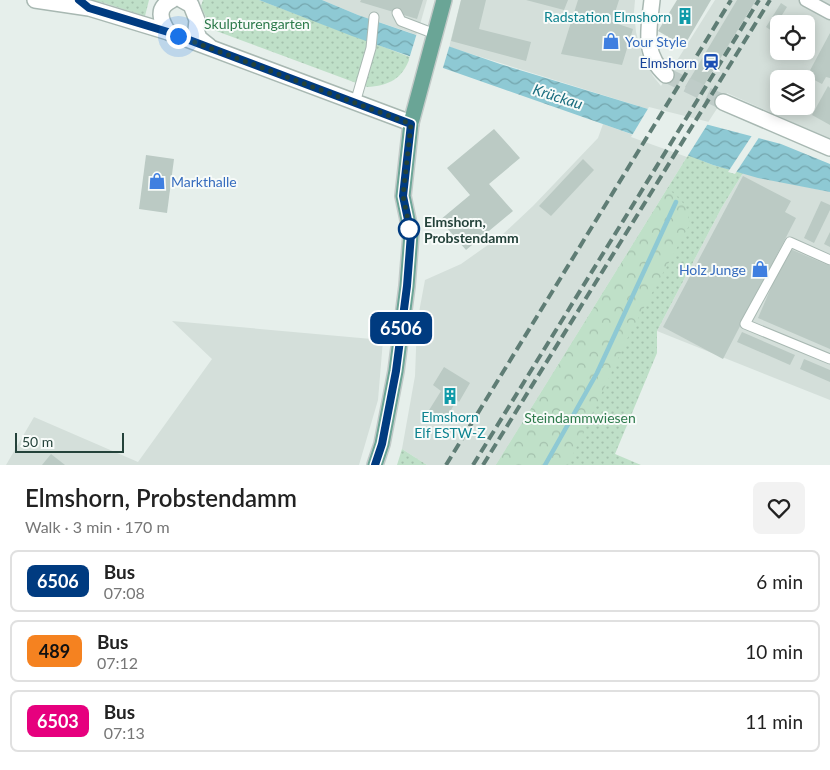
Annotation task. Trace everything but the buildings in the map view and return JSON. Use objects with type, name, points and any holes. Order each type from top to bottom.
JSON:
[{"type":"main road","points":[[375,465],[382,444],[396,371],[407,286],[411,234],[403,196],[411,124],[444,0]]},
{"type":"street","points":[[35,0],[84,4],[168,32],[411,124]]},
{"type":"street","points":[[168,32],[161,16],[165,4],[172,0]]},
{"type":"street","points":[[182,0],[191,5],[197,20],[196,30],[199,38],[210,48]]},
{"type":"street","points":[[652,0],[649,31],[650,53],[656,66],[666,75]]},
{"type":"street","points":[[806,0],[830,12]]},
{"type":"street","points":[[723,102],[830,148]]},
{"type":"lane","points":[[397,13],[401,22],[436,31]]},
{"type":"lane","points":[[355,103],[371,48],[374,18]]},
{"type":"lane","points":[[830,260],[790,242],[745,324],[830,359]]},
{"type":"shaded area","points":[[322,0],[427,0],[417,35],[358,15]]},
{"type":"shaded area","points":[[461,0],[635,0],[636,32],[642,55],[653,76],[661,86],[715,0],[830,0],[830,139],[776,115],[815,115],[815,70],[770,70],[770,112],[727,93],[707,124],[648,109],[449,47]]},
{"type":"shaded area","points":[[603,124],[688,155],[496,465],[427,465],[402,449],[415,376],[417,323],[425,280],[461,264],[502,235],[533,206],[598,138]]},
{"type":"shaded area","name":"Holz Junge","points":[[743,173],[830,192],[830,400],[657,331],[722,207]]},
{"type":"shaded area","points":[[172,321],[383,340],[378,400],[359,465],[6,465],[34,417],[138,462],[212,359]]},
{"type":"green space","points":[[62,0],[149,0],[145,16],[101,2],[71,2]]},
{"type":"green space","name":"Skulpturengarten","points":[[203,0],[259,0],[410,57],[403,71],[394,80],[382,85],[367,87],[211,29],[201,6]]},
{"type":"green space","name":"Steindammwiesen","points":[[688,155],[713,165],[743,173],[722,207],[657,331],[657,353],[615,454],[641,465],[496,465]]},
{"type":"green space","points":[[668,188],[685,205],[690,224],[630,333],[568,465],[496,465]]},
{"type":"green space","points":[[402,449],[427,465],[397,465]]},
{"type":"water","name":"Krückau","points":[[259,0],[322,0],[358,15],[500,64],[648,109],[781,144],[830,164],[830,192],[758,178],[713,165],[637,136],[352,36]]},
{"type":"pier","points":[[417,33],[450,44],[442,71],[409,59]]},
{"type":"pier","points":[[649,107],[709,122],[687,157],[631,137]]},
{"type":"pier","points":[[753,134],[760,136],[735,174],[728,172]]},
{"type":"waterway","points":[[545,465],[597,373],[676,202]]},
{"type":"tunnel","points":[[666,75],[723,102]]},
{"type":"railway","points":[[446,465],[731,0]]},
{"type":"railway","points":[[473,465],[759,0]]},
{"type":"railway","points":[[483,465],[770,0]]},
{"type":"bus line","name":"6506","points":[[79,0],[89,8],[168,32],[411,124],[403,196],[411,234],[407,286],[396,371],[382,444],[375,465]]},
{"type":"place","name":"Radstation Elmshorn","points":[[685,16]]},
{"type":"place","name":"Your Style","points":[[611,41]]},
{"type":"place","name":"Elmshorn","points":[[711,62]]},
{"type":"place","name":"Markthalle","points":[[157,181]]},
{"type":"place","name":"Elmshorn, Probstendamm","points":[[409,229]]},
{"type":"place","name":"Holz Junge","points":[[760,269]]},
{"type":"place","name":"Elmshorn Elf ESTW-Z","points":[[450,396]]},
{"type":"route","points":[[178,36],[411,124],[403,196],[411,234],[409,229]]}]
